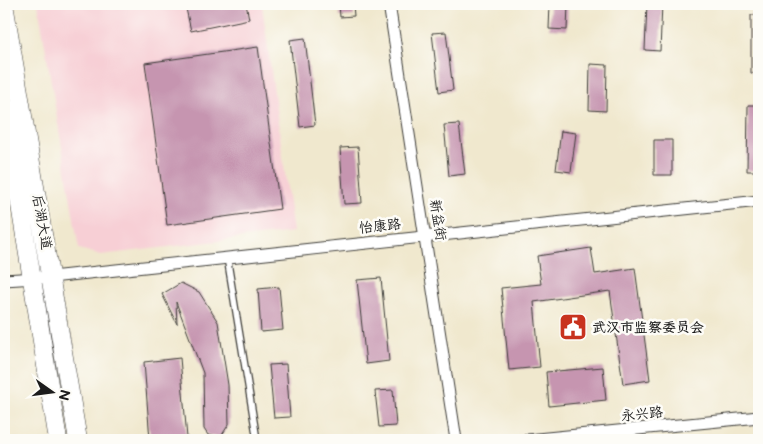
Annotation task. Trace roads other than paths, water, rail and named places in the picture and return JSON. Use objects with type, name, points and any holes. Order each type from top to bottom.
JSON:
[{"type":"main road","name":"后湖大道","points":[[4,4],[52,276],[78,440]]},
{"type":"main road","name":"后湖大道","points":[[4,106],[58,440]]},
{"type":"street","name":"新益街","points":[[389,4],[456,440]]},
{"type":"street","name":"怡康路","points":[[4,280],[759,201]]},
{"type":"street","name":"永兴路","points":[[528,440],[759,417]]},
{"type":"lane","points":[[228,257],[257,440]]},
{"type":"place","name":"武汉市监察委员会","points":[[573,327]]}]
